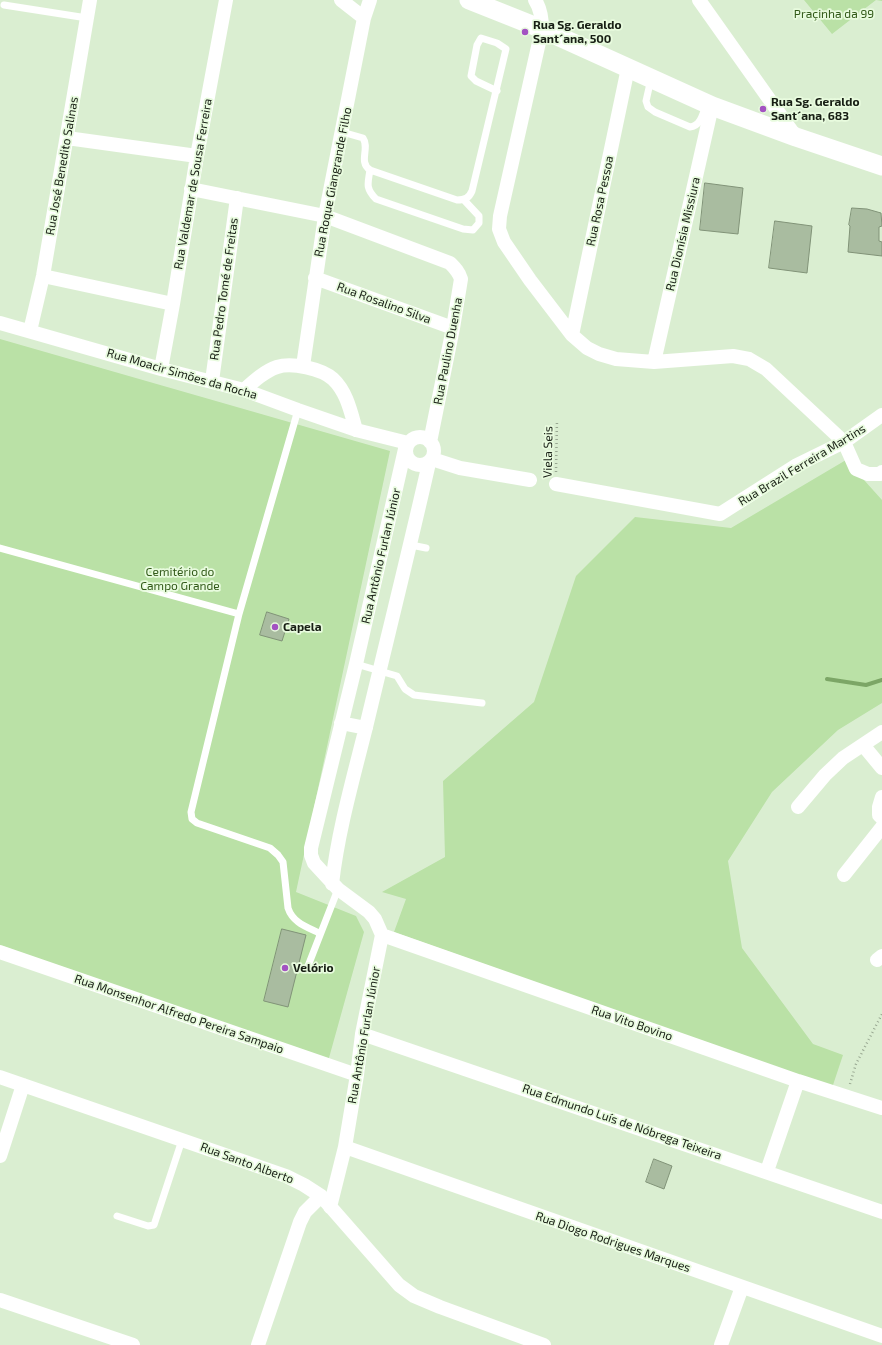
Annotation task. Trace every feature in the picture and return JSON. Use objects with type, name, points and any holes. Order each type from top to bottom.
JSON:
[{"type":"street","name":"Rua José Benedito Salinas","points":[[30,331],[43,276],[90,0]]},
{"type":"street","name":"Rua Valdemar de Sousa Ferreira","points":[[161,369],[191,190],[226,0]]},
{"type":"street","points":[[341,0],[364,18]]},
{"type":"street","name":"Rua Roque Giangrande Filho","points":[[304,366],[315,278],[325,216],[364,18],[370,0]]},
{"type":"street","points":[[469,0],[542,29],[709,104],[796,137],[882,166]]},
{"type":"street","points":[[535,0],[542,16],[542,29],[500,216],[499,229],[504,242],[530,280],[572,335],[587,348],[599,354],[616,359],[654,362],[733,356],[749,359],[766,368],[844,442],[856,469],[868,474],[880,474],[882,472]]},
{"type":"street","points":[[699,0],[796,137]]},
{"type":"street","name":"Rua Rosa Pessoa","points":[[572,335],[628,68]]},
{"type":"street","name":"Rua Dionísia Missiura","points":[[654,362],[709,104]]},
{"type":"street","points":[[67,138],[197,156]]},
{"type":"street","points":[[191,190],[325,216]]},
{"type":"street","name":"Rua Pedro Tomé de Freitas","points":[[212,381],[237,198]]},
{"type":"street","name":"Rua Paulino Duenha","points":[[325,216],[450,263],[460,274],[461,279],[453,328],[430,442]]},
{"type":"street","points":[[43,276],[173,304]]},
{"type":"street","name":"Rua Rosalino Silva","points":[[315,278],[453,328]]},
{"type":"street","name":"Rua Moacir Simões da Rocha","points":[[0,323],[161,369],[244,390],[356,430],[407,446]]},
{"type":"street","points":[[244,390],[264,373],[279,366],[304,366],[325,373],[334,379],[343,393],[350,408],[356,430]]},
{"type":"street","name":"Rua Brazil Ferreira Martins","points":[[556,484],[720,514],[797,466],[844,442],[882,416]]},
{"type":"street","points":[[419,437],[425,438],[430,442],[433,447],[434,454],[430,461],[421,466],[412,464],[406,457],[407,446],[413,439],[419,437]]},
{"type":"street","name":"Rua Antônio Furlan Júnior","points":[[330,1207],[345,1147],[362,1034],[382,935],[369,912],[335,886],[314,863],[311,855],[311,848],[407,446]]},
{"type":"street","points":[[430,461],[460,468],[530,480]]},
{"type":"street","name":"Rua Antônio Furlan Júnior","points":[[335,886],[335,859],[430,461]]},
{"type":"street","points":[[341,723],[366,728]]},
{"type":"street","points":[[798,807],[825,775],[843,758],[882,732]]},
{"type":"street","points":[[863,745],[882,768]]},
{"type":"street","points":[[882,797],[878,807],[879,815],[882,818]]},
{"type":"street","points":[[844,876],[882,828]]},
{"type":"street","name":"Rua Vito Bovino","points":[[382,935],[798,1081],[882,1108]]},
{"type":"street","name":"Rua Monsenhor Alfredo Pereira Sampaio","points":[[0,952],[357,1075]]},
{"type":"street","name":"Rua Edmundo Luís de Nóbrega Teixeira","points":[[362,1034],[767,1171],[882,1212]]},
{"type":"street","name":"Rua Santo Alberto","points":[[0,1077],[286,1176],[321,1196],[398,1285],[414,1296],[544,1345]]},
{"type":"street","points":[[767,1171],[798,1081]]},
{"type":"street","points":[[0,1156],[23,1085]]},
{"type":"street","name":"Rua Diogo Rodrigues Marques","points":[[345,1147],[882,1336]]},
{"type":"street","points":[[263,1342],[300,1222],[305,1212],[321,1196]]},
{"type":"street","points":[[721,1345],[742,1287]]},
{"type":"street","points":[[0,1300],[133,1345]]},
{"type":"lane","points":[[4,4],[87,18]]},
{"type":"lane","points":[[342,132],[363,138],[366,145],[364,164],[366,168],[457,200],[464,200],[470,196],[472,191],[497,91],[506,49],[497,43],[480,38],[477,45],[471,76],[476,81],[497,91]]},
{"type":"lane","points":[[651,78],[646,101],[648,107],[655,112],[690,127],[695,127],[699,124],[709,104]]},
{"type":"lane","points":[[370,170],[367,186],[370,193],[376,199],[463,229],[473,230],[479,223],[479,216],[464,200]]},
{"type":"lane","points":[[298,410],[239,614],[190,812],[192,819],[197,823],[270,848],[278,854],[283,862],[290,915],[296,921],[320,933]]},
{"type":"lane","points":[[411,545],[426,548]]},
{"type":"lane","points":[[0,548],[239,614]]},
{"type":"lane","points":[[356,664],[397,676],[405,689],[414,695],[482,703]]},
{"type":"lane","points":[[308,966],[335,886]]},
{"type":"lane","points":[[117,1216],[148,1226],[154,1225],[182,1140]]},
{"type":"path","name":"Viela Seis","points":[[556,484],[557,420]]},
{"type":"path","points":[[846,1096],[856,1064],[882,1014]]},
{"type":"green space","name":"Praçinha da 99","points":[[804,0],[876,0],[832,34]]},
{"type":"green space","name":"Cemitério do Campo Grande","points":[[0,339],[390,451],[296,892],[356,916],[364,932],[327,1065],[0,945]]},
{"type":"green space","points":[[846,460],[882,500],[882,703],[838,730],[772,792],[728,861],[742,948],[813,1044],[843,1055],[832,1088],[394,932],[406,899],[382,892],[445,857],[443,781],[534,702],[576,576],[635,517],[731,528]]},
{"type":"building","points":[[705,183],[743,188],[738,234],[700,230]]},
{"type":"building","points":[[852,208],[867,209],[881,213],[882,226],[879,227],[879,241],[882,242],[882,256],[848,252],[849,225]]},
{"type":"building","points":[[775,221],[812,226],[807,273],[769,268]]},
{"type":"building","name":"Capela","points":[[267,612],[289,619],[282,641],[260,635]]},
{"type":"building","name":"Velório","points":[[282,929],[306,935],[288,1007],[264,1001]]},
{"type":"building","points":[[654,1159],[672,1166],[664,1189],[646,1182]]},
{"type":"waterway","points":[[827,679],[866,685],[882,680]]},
{"type":"place","name":"Rua Sg. Geraldo Sant´ana, 500","points":[[525,32]]},
{"type":"place","name":"Rua Sg. Geraldo Sant´ana, 683","points":[[763,109]]},
{"type":"place","name":"Capela","points":[[275,627]]},
{"type":"place","name":"Velório","points":[[285,968]]}]
